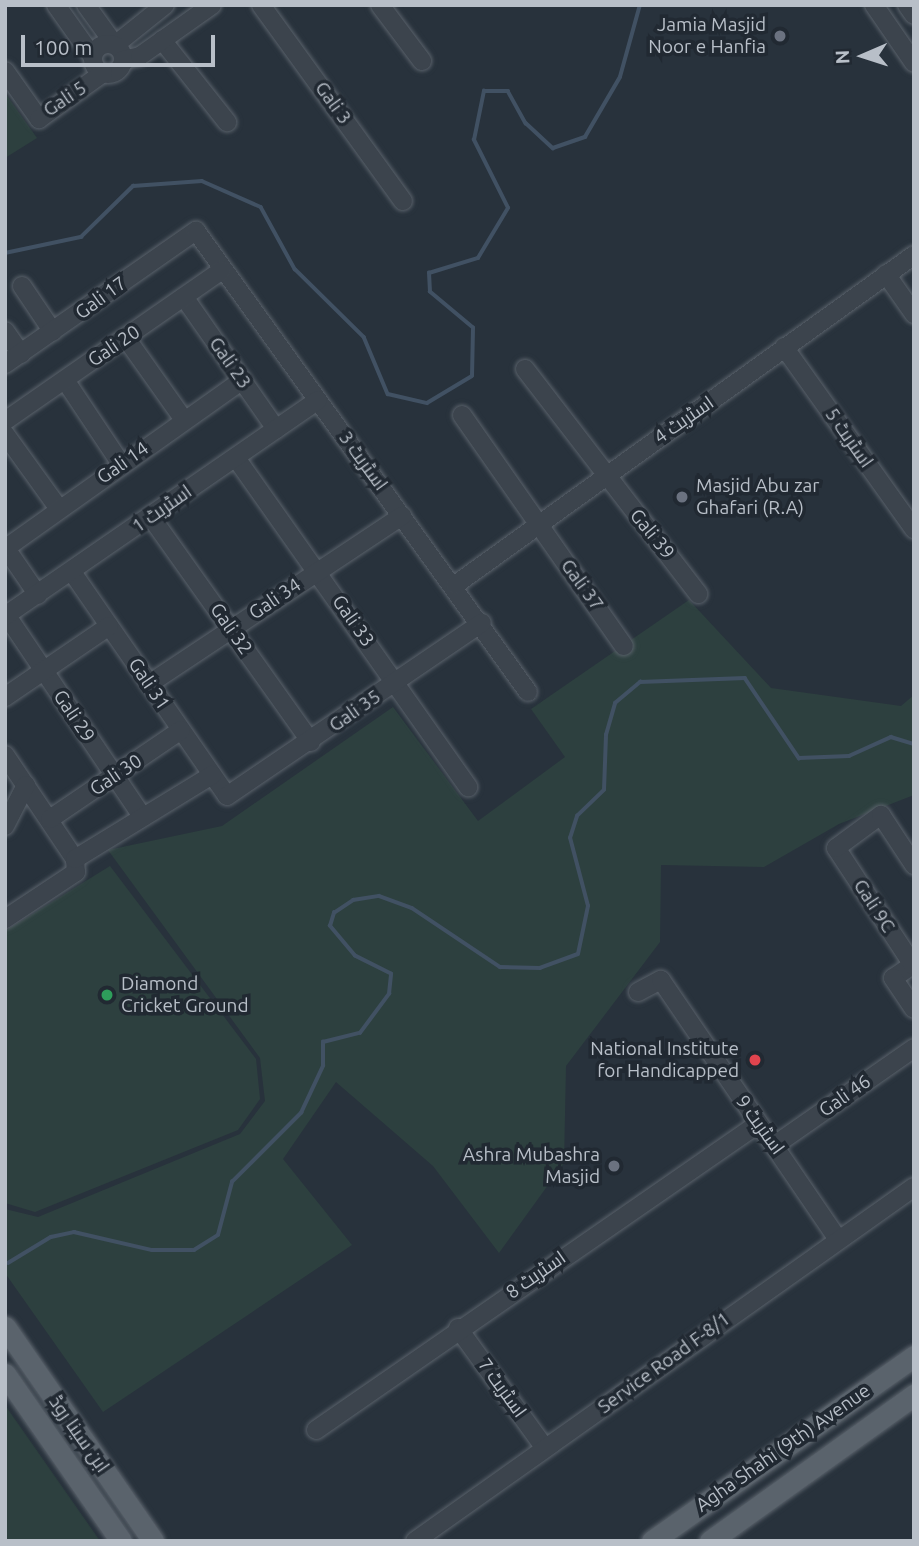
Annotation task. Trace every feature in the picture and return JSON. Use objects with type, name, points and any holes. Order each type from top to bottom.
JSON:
[{"type":"main road","name":"ابن سینا روڈ","points":[[5,1327],[153,1541]]},
{"type":"main road","name":"Agha Shahi (9th) Avenue","points":[[652,1541],[914,1356]]},
{"type":"main road","name":"ابن سینا روڈ","points":[[5,1374],[121,1541]]},
{"type":"main road","name":"Agha Shahi (9th) Avenue","points":[[709,1541],[914,1395]]},
{"type":"main road","points":[[825,1419],[846,1429],[841,1447]]},
{"type":"street","points":[[57,5],[103,73],[117,70],[119,52],[164,5]]},
{"type":"street","points":[[86,5],[119,52]]},
{"type":"street","points":[[93,57],[101,45],[119,52],[162,40],[212,5]]},
{"type":"street","name":"Gali 3","points":[[261,5],[403,201]]},
{"type":"street","points":[[380,5],[422,61]]},
{"type":"street","points":[[874,5],[914,63]]},
{"type":"street","points":[[907,5],[914,15]]},
{"type":"street","points":[[162,40],[227,122]]},
{"type":"street","name":"Gali 5","points":[[5,71],[39,119],[103,73]]},
{"type":"street","name":"اسٹریٹ 3","points":[[196,231],[455,585],[528,692]]},
{"type":"street","name":"Gali 17","points":[[5,364],[196,231]]},
{"type":"street","name":"اسٹریٹ 4","points":[[455,585],[783,346],[914,255]]},
{"type":"street","name":"Gali 20","points":[[5,421],[222,270]]},
{"type":"street","points":[[886,274],[914,314]]},
{"type":"street","points":[[22,286],[53,332]]},
{"type":"street","name":"Gali 23","points":[[184,297],[276,429]]},
{"type":"street","points":[[5,331],[21,354]]},
{"type":"street","points":[[126,338],[184,420]]},
{"type":"street","name":"اسٹریٹ 5","points":[[783,346],[914,529]]},
{"type":"street","name":"Gali 39","points":[[525,369],[698,594]]},
{"type":"street","points":[[65,380],[121,464]]},
{"type":"street","name":"Gali 14","points":[[5,547],[242,380]]},
{"type":"street","name":"اسٹریٹ 1","points":[[6,615],[318,400]]},
{"type":"street","name":"Gali 37","points":[[462,415],[624,646]]},
{"type":"street","points":[[7,441],[59,509]]},
{"type":"street","name":"Gali 33","points":[[236,458],[468,787]]},
{"type":"street","name":"Gali 34","points":[[149,684],[402,516]]},
{"type":"street","name":"Gali 32","points":[[151,517],[311,742]]},
{"type":"street","points":[[5,547],[38,595]]},
{"type":"street","name":"Gali 31","points":[[72,572],[228,796]]},
{"type":"street","name":"Gali 29","points":[[6,615],[142,816]]},
{"type":"street","name":"Gali 35","points":[[228,796],[482,623]]},
{"type":"street","points":[[5,697],[109,626]]},
{"type":"street","name":"Gali 30","points":[[50,819],[181,730]]},
{"type":"street","points":[[5,755],[75,859],[76,872],[5,919]]},
{"type":"street","points":[[75,859],[212,775]]},
{"type":"street","points":[[5,826],[26,785]]},
{"type":"street","name":"Gali 9C","points":[[908,844],[881,815],[836,848],[913,965]]},
{"type":"street","points":[[908,844],[914,865]]},
{"type":"street","points":[[913,965],[893,978],[914,1009]]},
{"type":"street","name":"اسٹریٹ 9","points":[[638,992],[662,980],[681,1012],[838,1240]]},
{"type":"street","name":"Gali 46","points":[[775,1145],[914,1048]]},
{"type":"street","name":"اسٹریٹ 8","points":[[316,1430],[458,1328],[758,1124]]},
{"type":"street","name":"Service Road F-8/1","points":[[415,1541],[914,1187]]},
{"type":"street","name":"اسٹریٹ 7","points":[[458,1328],[545,1448]]},
{"type":"shaded area","points":[[5,93],[37,138],[5,158]]},
{"type":"shaded area","points":[[689,600],[771,688],[901,706],[914,695],[914,795],[839,824],[764,867],[661,865],[660,942],[566,1066],[564,1163],[499,1253],[433,1166],[336,1082],[283,1159],[352,1245],[103,1412],[5,1273],[5,1209],[38,1217],[240,1134],[265,1101],[260,1058],[108,850],[222,826],[393,707],[478,821],[565,757],[531,709]]},
{"type":"shaded area","name":"Diamond Cricket Ground","points":[[110,866],[256,1059],[260,1099],[238,1130],[35,1212],[5,1203],[5,931]]},
{"type":"shaded area","points":[[5,1405],[100,1541],[5,1541]]},
{"type":"waterway","points":[[5,253],[81,237],[133,186],[202,181],[261,207],[295,269],[364,337],[388,394],[427,403],[472,376],[473,328],[430,292],[429,273],[478,258],[508,208],[474,140],[484,91],[508,91],[526,123],[553,148],[585,137],[620,77],[640,5]]},
{"type":"waterway","points":[[8,1263],[51,1237],[74,1232],[152,1250],[194,1250],[218,1235],[232,1182],[301,1113],[323,1066],[323,1042],[360,1033],[389,994],[391,974],[355,956],[330,926],[334,913],[353,900],[379,896],[412,908],[500,967],[540,968],[578,954],[588,906],[570,838],[577,816],[604,790],[606,735],[615,703],[640,682],[745,678],[799,758],[849,756],[891,737],[914,744]]},
{"type":"place","name":"Jamia Masjid Noor e Hanfia","points":[[780,36]]},
{"type":"place","name":"Masjid Abu zar Ghafari (R.A)","points":[[682,497]]},
{"type":"place","name":"Diamond Cricket Ground","points":[[107,995]]},
{"type":"place","name":"National Institute for Handicapped","points":[[755,1060]]},
{"type":"place","name":"Ashra Mubashra Masjid","points":[[614,1166]]}]
